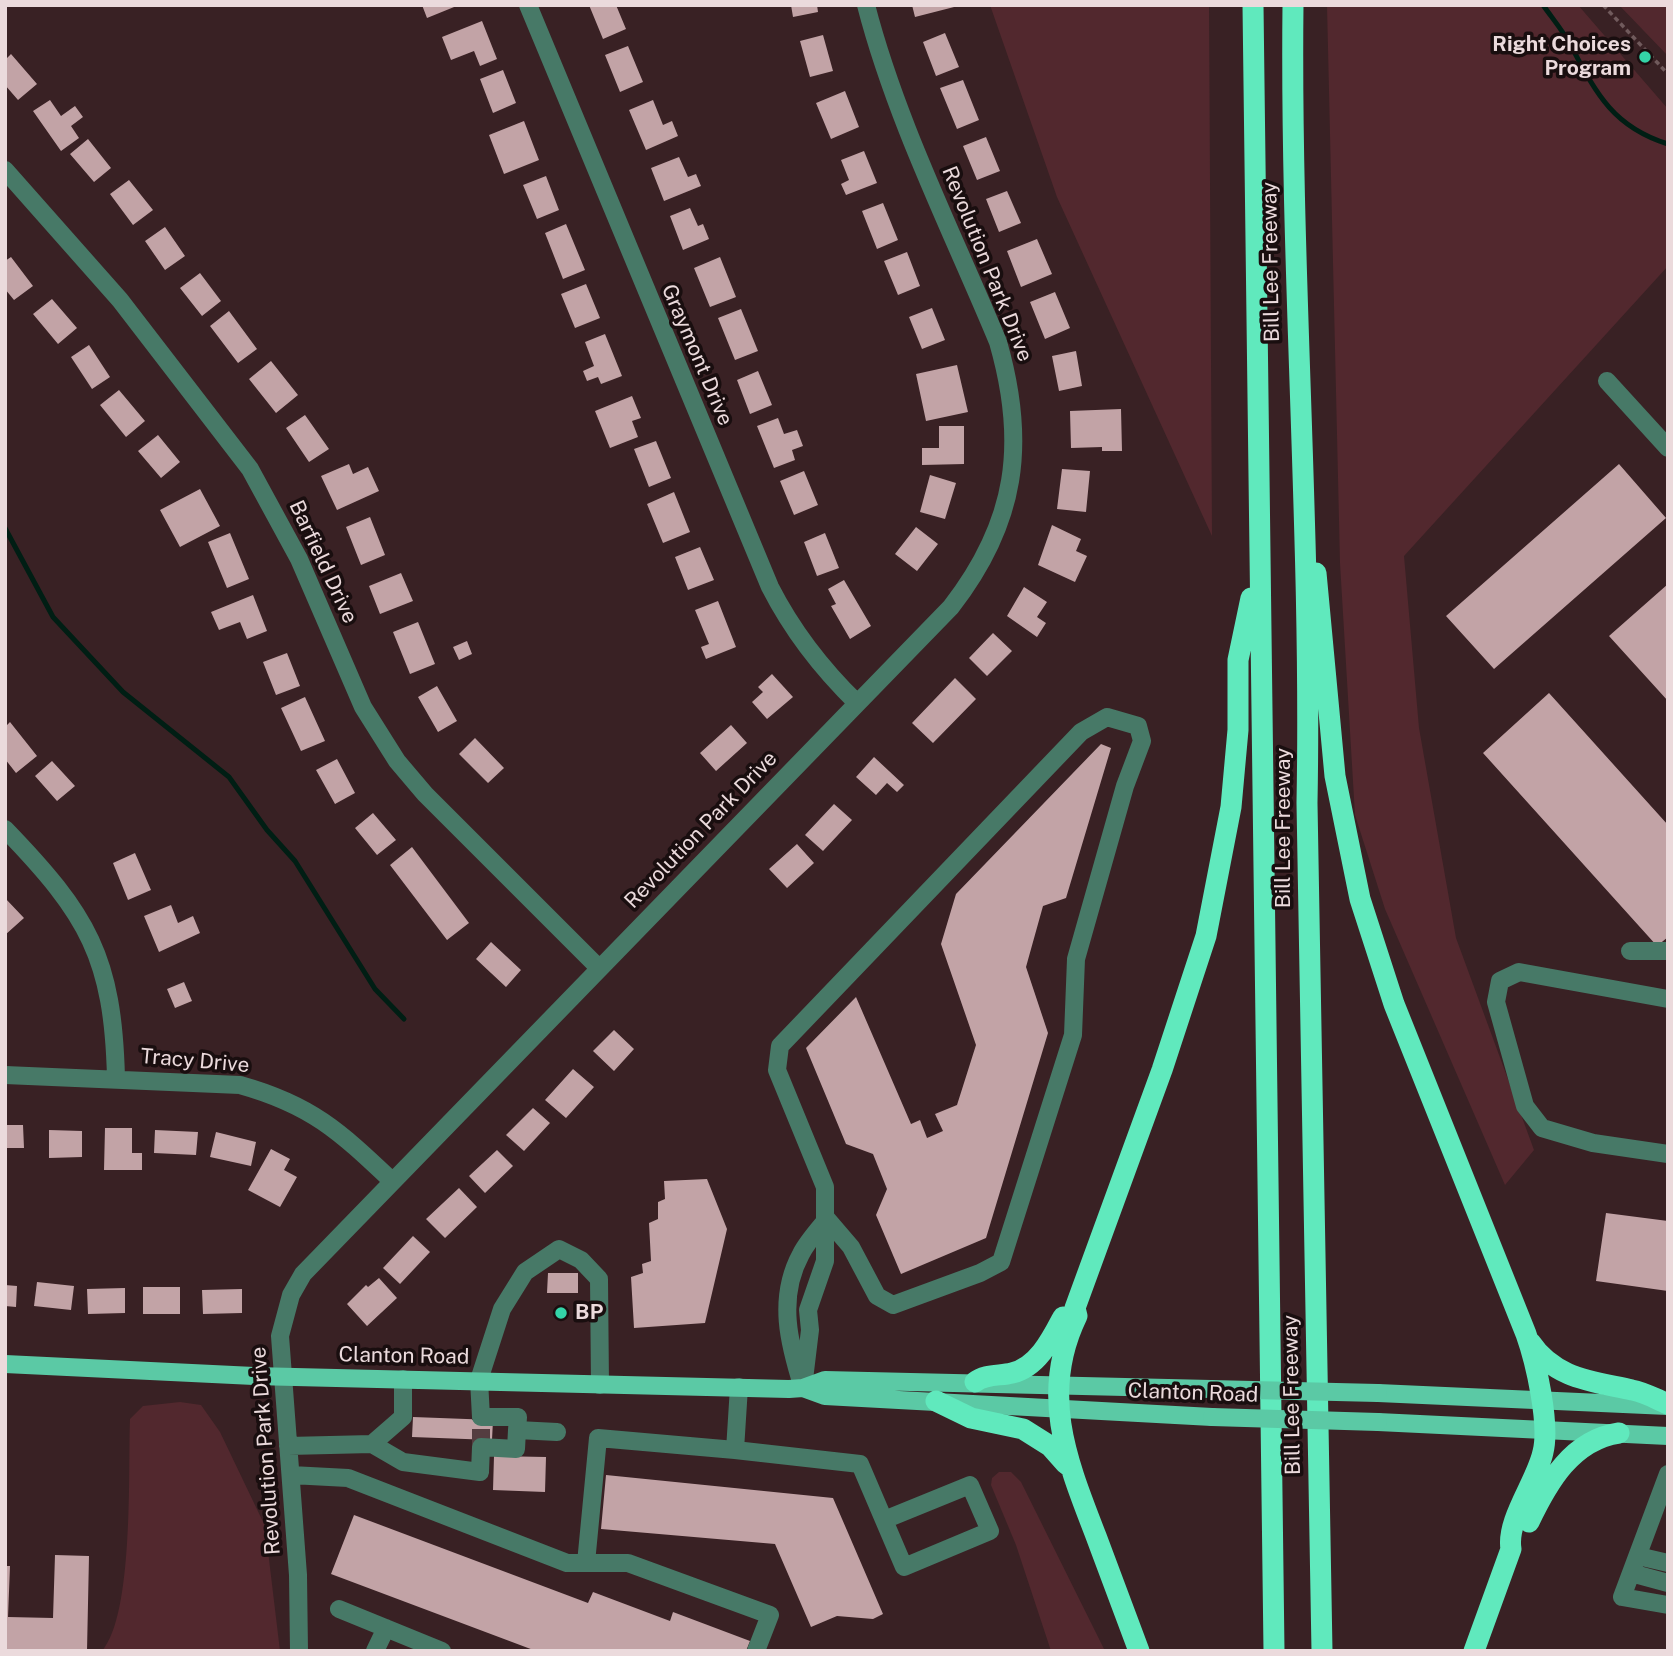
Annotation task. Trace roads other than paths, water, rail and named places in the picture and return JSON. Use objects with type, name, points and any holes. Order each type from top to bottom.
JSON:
[{"type":"highway","name":"Bill Lee Freeway","points":[[1253,5],[1274,1651]]},
{"type":"highway","name":"Bill Lee Freeway","points":[[1293,5],[1300,456],[1309,694],[1308,844],[1322,1651]]},
{"type":"highway","points":[[1300,456],[1323,625],[1335,776],[1360,899],[1394,1004],[1527,1334],[1540,1399],[1544,1451],[1511,1532],[1511,1549],[1474,1651]]},
{"type":"highway","points":[[1139,1651],[1071,1474],[1063,1442],[1059,1407],[1060,1358],[1077,1316],[1075,1308],[1163,1070],[1206,936],[1231,807],[1238,730],[1238,660],[1259,559]]},
{"type":"highway","points":[[975,1382],[986,1377],[1014,1373],[1028,1365],[1046,1348],[1067,1311],[1075,1308]]},
{"type":"highway","points":[[1527,1334],[1541,1354],[1566,1374],[1590,1383],[1635,1390],[1668,1405]]},
{"type":"highway","points":[[936,1401],[971,1418],[1023,1429],[1049,1446],[1071,1474]]},
{"type":"highway","points":[[1511,1549],[1523,1537],[1544,1492],[1568,1460],[1591,1441],[1619,1433]]},
{"type":"main road","name":"Clanton Road","points":[[5,1364],[283,1376],[803,1388],[825,1396],[1059,1407],[1099,1413],[1378,1422],[1668,1436]]},
{"type":"main road","name":"Clanton Road","points":[[803,1388],[825,1380],[975,1382],[1378,1393],[1668,1405]]},
{"type":"street","name":"Graymont Drive","points":[[528,5],[770,587],[787,621],[809,653],[857,703]]},
{"type":"street","name":"Revolution Park Drive","points":[[299,1651],[298,1575],[280,1336],[297,1284],[310,1265],[951,607],[980,566],[996,534],[1008,499],[1014,463],[1015,427],[1008,376],[998,342],[878,53],[866,5]]},
{"type":"street","name":"Barfield Drive","points":[[5,170],[120,300],[250,469],[299,559],[363,707],[397,761],[425,794],[599,968]]},
{"type":"street","points":[[1607,381],[1668,448]]},
{"type":"street","points":[[803,1388],[810,1330],[808,1310],[825,1261],[825,1187],[777,1070],[780,1046],[1081,732],[1107,718],[1138,726],[1142,741],[1125,786],[1076,959],[1073,1035],[1001,1262],[980,1273],[893,1305],[877,1296],[851,1247],[827,1219]]},
{"type":"street","points":[[5,829],[64,895],[84,925],[99,958],[115,1026],[116,1078]]},
{"type":"street","points":[[1630,951],[1668,951]]},
{"type":"street","points":[[1668,999],[1519,972],[1500,981],[1496,1002],[1525,1106],[1542,1128],[1592,1143],[1668,1154]]},
{"type":"street","name":"Tracy Drive","points":[[5,1074],[223,1083],[274,1094],[320,1117],[392,1181]]},
{"type":"street","points":[[803,1388],[790,1346],[786,1307],[800,1255],[827,1219]]},
{"type":"street","points":[[288,1446],[372,1444],[403,1462],[480,1472],[481,1447],[516,1449],[518,1417],[481,1418],[480,1380],[502,1309],[525,1272],[559,1250],[581,1260],[598,1279],[600,1385]]},
{"type":"street","points":[[372,1444],[402,1417],[402,1379]]},
{"type":"street","points":[[735,1450],[739,1387]]},
{"type":"street","points":[[517,1430],[557,1432]]},
{"type":"street","points":[[586,1563],[598,1438],[860,1464],[904,1567],[990,1531],[970,1485],[884,1520]]},
{"type":"street","points":[[1668,1474],[1662,1514],[1638,1556],[1622,1597],[1668,1605]]},
{"type":"street","points":[[291,1475],[348,1478],[567,1563],[628,1563],[770,1615],[756,1651]]},
{"type":"street","points":[[1638,1556],[1668,1563]]},
{"type":"street","points":[[1631,1573],[1668,1583]]},
{"type":"street","points":[[339,1609],[442,1651]]},
{"type":"street","points":[[375,1651],[386,1628]]},
{"type":"waterway","points":[[1543,5],[1608,106],[1633,128],[1668,144]]},
{"type":"waterway","points":[[5,528],[53,617],[123,692],[229,777],[267,830],[295,861],[375,989],[404,1019]]},
{"type":"tunnel","points":[[481,1417],[481,1447]]},
{"type":"place","name":"Right Choices Program","points":[[1645,57]]},
{"type":"place","name":"BP","points":[[561,1313]]}]
